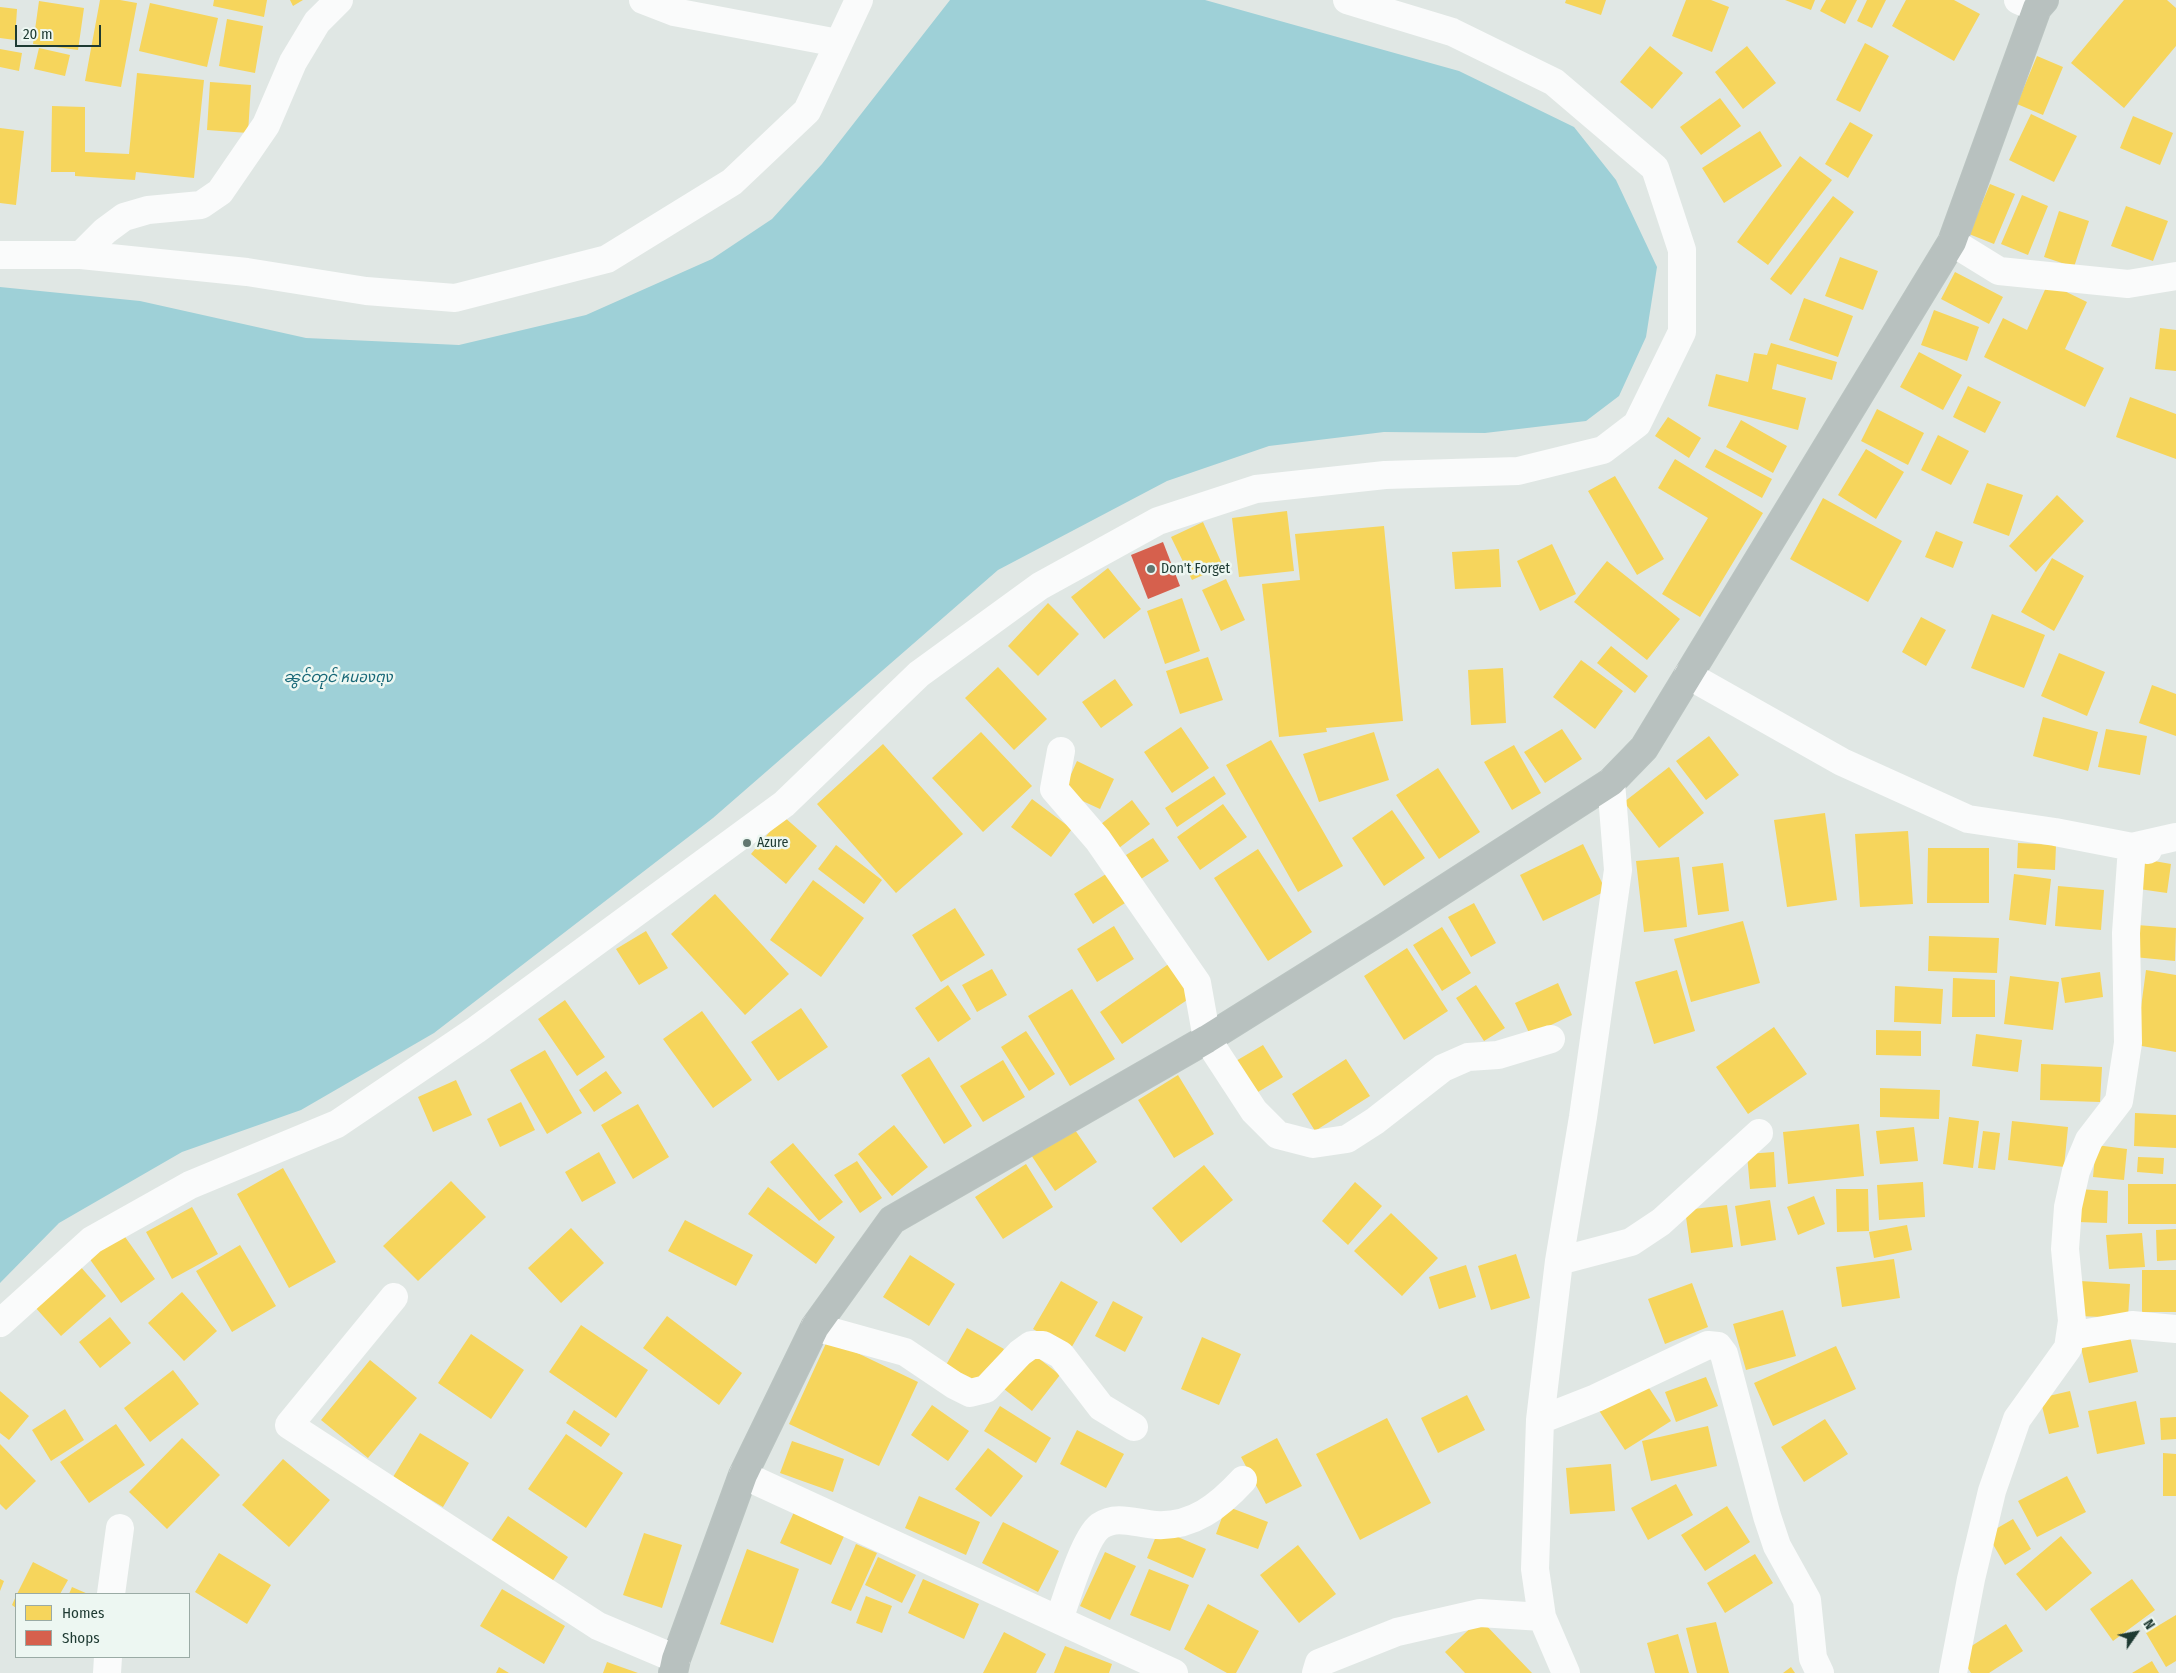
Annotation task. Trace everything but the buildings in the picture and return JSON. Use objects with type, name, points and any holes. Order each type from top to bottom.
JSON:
[{"type":"highway","points":[[674,1666],[743,1476],[816,1327],[892,1220],[1207,1039],[1459,881],[1612,782],[1644,748],[1952,242],[2033,3]]},
{"type":"street","points":[[81,255],[105,231],[124,217],[148,210],[201,205],[220,192],[266,125],[293,62],[317,22],[339,0]]},
{"type":"street","points":[[643,0],[674,12],[838,43]]},
{"type":"street","points":[[0,255],[81,255],[247,272],[366,291],[455,298],[607,259],[732,182],[807,110],[859,0]]},
{"type":"street","points":[[0,1323],[92,1240],[190,1185],[338,1124],[476,1030],[784,804],[919,674],[1040,586],[1158,521],[1256,489],[1385,476],[1518,471],[1603,450],[1637,424],[1682,332],[1682,250],[1655,168],[1554,82],[1452,32],[1347,0]]},
{"type":"street","points":[[1952,242],[1999,272],[2128,284],[2176,276]]},
{"type":"street","points":[[1688,676],[1842,762],[1968,820],[2055,832],[2176,855]]},
{"type":"street","points":[[1061,751],[1054,789],[1098,840],[1197,983],[1207,1039],[1254,1111],[1278,1135],[1313,1144],[1348,1139],[1375,1121],[1444,1068],[1468,1057],[1498,1055],[1551,1039]]},
{"type":"street","points":[[1566,1673],[1542,1617],[1535,1570],[1540,1420],[1559,1261],[1583,1117],[1618,870],[1612,782]]},
{"type":"street","points":[[2132,848],[2176,837]]},
{"type":"street","points":[[1952,1673],[1971,1580],[1992,1492],[2017,1419],[2068,1348],[2072,1321],[2065,1249],[2068,1207],[2076,1171],[2089,1140],[2119,1102],[2128,1043],[2126,933],[2132,848]]},
{"type":"street","points":[[1559,1261],[1631,1242],[1661,1222],[1759,1132]]},
{"type":"street","points":[[394,1297],[289,1425],[598,1626],[674,1666]]},
{"type":"street","points":[[2070,1336],[2132,1326],[2176,1329]]},
{"type":"street","points":[[816,1327],[905,1352],[970,1394],[986,1389],[1020,1353],[1031,1345],[1043,1345],[1060,1355],[1101,1407],[1134,1427]]},
{"type":"street","points":[[1540,1420],[1596,1398],[1708,1345],[1718,1346],[1724,1354],[1774,1539],[1807,1600],[1813,1658],[1820,1673]]},
{"type":"street","points":[[743,1476],[1059,1620],[1128,1663],[1174,1673]]},
{"type":"street","points":[[1059,1620],[1081,1555],[1099,1527],[1113,1521],[1129,1521],[1155,1525],[1179,1524],[1199,1517],[1214,1508],[1243,1480]]},
{"type":"street","points":[[111,1593],[120,1528]]},
{"type":"street","points":[[1316,1673],[1319,1663],[1397,1632],[1480,1613],[1542,1617]]},
{"type":"street","points":[[108,1658],[108,1673]]},
{"type":"water","name":"ၼွင်တုင် หนองตุง","points":[[950,0],[1205,0],[1459,71],[1574,127],[1616,180],[1657,267],[1646,337],[1619,396],[1586,421],[1485,433],[1384,432],[1269,446],[1167,481],[998,570],[713,818],[434,1033],[301,1110],[182,1152],[59,1223],[0,1283],[0,287],[140,301],[306,338],[459,345],[586,315],[712,259],[772,219],[822,164]]},
{"type":"place","name":"Don't Forget","points":[[1151,569]]},
{"type":"place","name":"Azure","points":[[747,843]]}]
